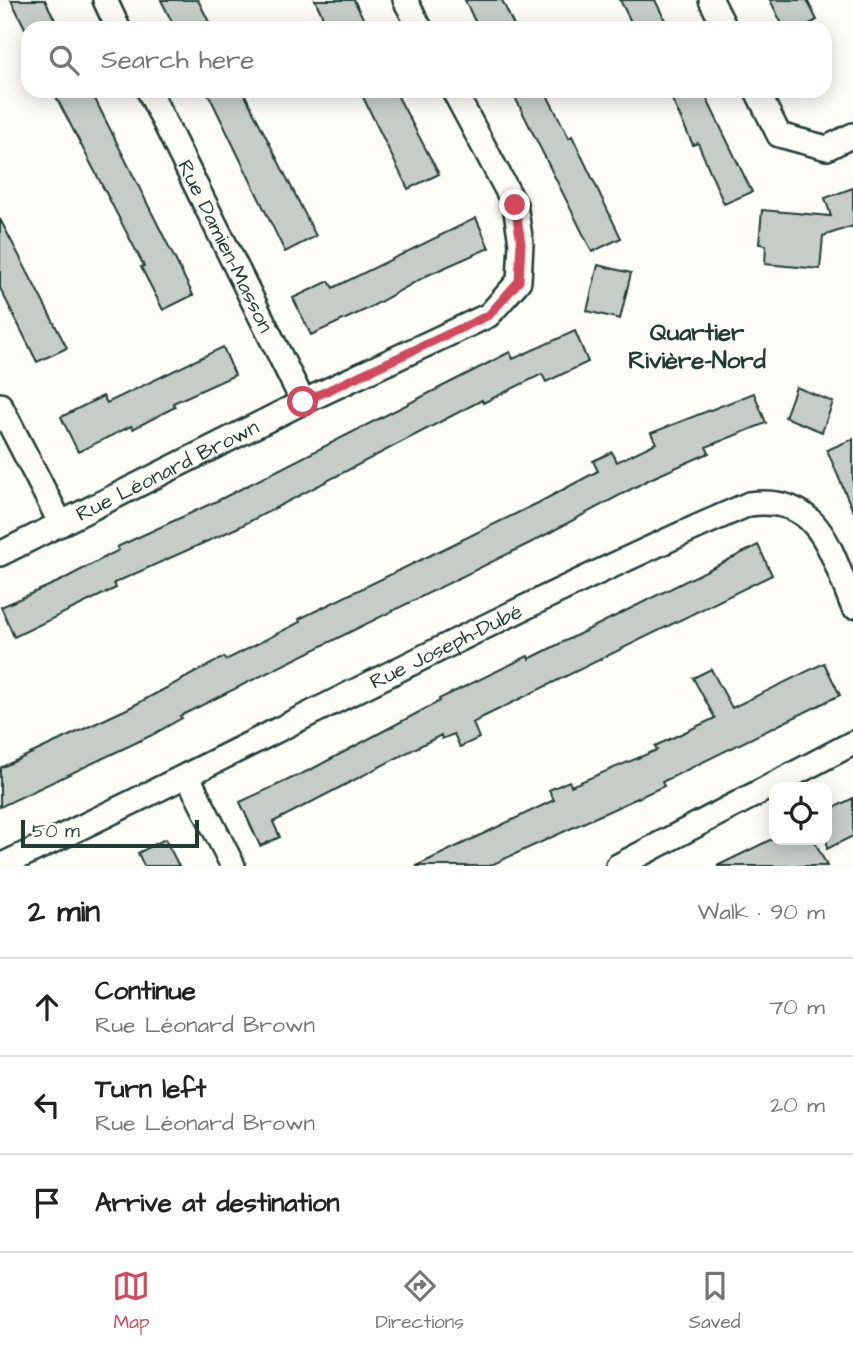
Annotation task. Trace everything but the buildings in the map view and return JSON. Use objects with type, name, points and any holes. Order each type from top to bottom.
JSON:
[{"type":"street","points":[[105,0],[115,21]]},
{"type":"street","points":[[405,0],[416,21]]},
{"type":"street","points":[[711,0],[722,21]]},
{"type":"street","name":"Rue Damien-Masson","points":[[152,98],[303,402]]},
{"type":"street","name":"Rue Léonard Brown","points":[[0,554],[303,402],[489,315],[519,281],[521,243],[515,205],[458,98]]},
{"type":"street","points":[[760,98],[779,135],[827,148],[853,135]]},
{"type":"street","points":[[0,405],[61,524]]},
{"type":"street","name":"Rue Joseph-Dubé","points":[[0,866],[188,778],[611,564],[749,504],[765,502],[794,506],[809,517],[828,547],[853,606]]},
{"type":"street","points":[[618,866],[853,743]]},
{"type":"street","points":[[188,778],[233,866]]},
{"type":"district","name":"Quartier Rivière-Nord","points":[[697,347]]},
{"type":"route","points":[[303,402],[489,315],[519,281],[521,243],[515,205]]}]
